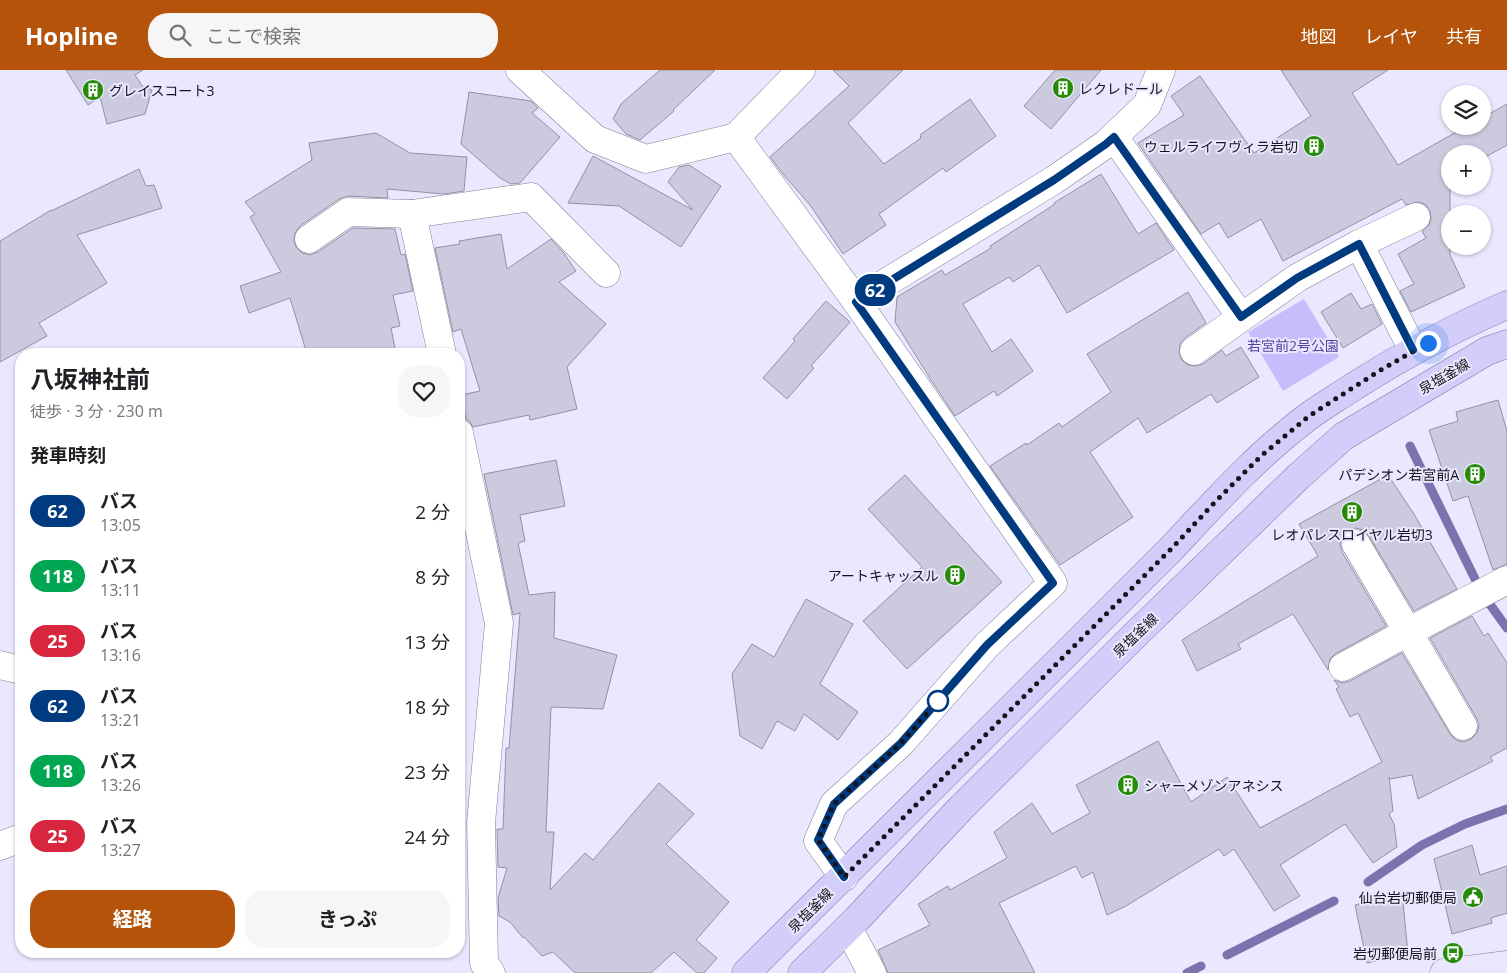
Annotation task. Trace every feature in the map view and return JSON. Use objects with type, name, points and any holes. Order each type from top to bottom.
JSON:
[{"type":"main road","name":"泉塩釜線","points":[[746,973],[1172,548],[1261,456],[1309,416],[1413,350],[1473,319],[1507,305]]},
{"type":"main road","name":"泉塩釜線","points":[[802,973],[848,928],[960,809],[1132,637],[1298,477],[1344,436],[1487,351],[1507,344]]},
{"type":"main road","points":[[1444,973],[1507,965]]},
{"type":"street","points":[[520,70],[595,139],[646,159],[736,137],[801,70]]},
{"type":"street","points":[[856,302],[1054,180],[1106,144],[1147,105],[1161,70]]},
{"type":"street","points":[[736,137],[856,302],[1053,583],[987,645],[901,743],[834,804],[818,840],[844,877]]},
{"type":"street","points":[[1114,137],[1241,317]]},
{"type":"street","points":[[309,239],[348,212],[412,214],[531,197],[606,272]]},
{"type":"street","points":[[412,214],[441,348]]},
{"type":"street","points":[[1194,351],[1297,278],[1359,244],[1416,216]]},
{"type":"street","points":[[1359,244],[1413,350]]},
{"type":"street","points":[[465,462],[499,623],[481,823],[484,963],[491,973]]},
{"type":"street","points":[[1356,544],[1463,726]]},
{"type":"street","points":[[1343,667],[1507,580]]},
{"type":"street","points":[[0,665],[15,669]]},
{"type":"street","points":[[0,846],[15,840]]},
{"type":"street","points":[[848,928],[872,973]]},
{"type":"green space","name":"若宮前2号公園","points":[[1304,299],[1339,357],[1283,391],[1248,332]]},
{"type":"building","points":[[66,70],[143,70],[135,75],[143,87],[152,90],[145,114],[107,124],[100,97],[88,105]]},
{"type":"building","points":[[660,70],[715,70],[674,111],[640,140],[626,134],[613,119],[621,104]]},
{"type":"building","points":[[833,70],[903,70],[848,123],[884,164],[921,138],[920,135],[970,99],[996,136],[946,172],[943,168],[879,214],[886,225],[843,254],[810,205],[770,157],[849,86]]},
{"type":"building","name":"レクレドール","points":[[1055,70],[1101,70],[1051,129],[1024,106]]},
{"type":"building","points":[[1281,70],[1388,70],[1352,93],[1398,165],[1451,135],[1491,135],[1491,113],[1507,104],[1507,145],[1491,154],[1491,145],[1441,145],[1441,195],[1450,195],[1450,205],[1441,205],[1441,255],[1450,255],[1465,287],[1411,312],[1400,291],[1414,284],[1398,254],[1426,238],[1422,231],[1429,225],[1431,219],[1430,211],[1425,204],[1418,202],[1406,205],[1402,199],[1283,261],[1261,219],[1228,238],[1219,223],[1201,234],[1138,143],[1184,115],[1171,96],[1200,76],[1254,153],[1311,116]]},
{"type":"building","points":[[469,92],[531,101],[538,108],[532,113],[560,137],[520,183],[511,184],[500,178],[461,144]]},
{"type":"building","points":[[376,133],[410,153],[467,157],[464,191],[444,194],[387,189],[388,198],[348,196],[339,199],[300,226],[295,233],[294,241],[296,247],[302,253],[310,255],[318,252],[353,228],[395,229],[401,255],[405,254],[413,291],[393,295],[400,326],[391,328],[395,348],[305,348],[290,298],[249,313],[240,286],[281,272],[250,217],[255,214],[245,202],[312,160],[309,143]]},
{"type":"building","points":[[593,156],[693,210],[668,182],[679,167],[689,165],[721,186],[681,247],[619,206],[568,203]]},
{"type":"building","points":[[139,169],[146,186],[154,185],[162,208],[77,235],[107,283],[39,323],[47,336],[25,348],[15,348],[15,354],[0,362],[0,241],[51,211]]},
{"type":"building","points":[[1101,174],[1138,234],[1156,223],[1174,250],[1067,313],[1039,265],[1013,282],[1009,277],[963,304],[992,352],[1011,339],[1033,371],[997,396],[994,391],[955,416],[895,322],[897,297],[942,270],[945,275],[991,248],[990,246]]},
{"type":"building","points":[[501,234],[507,269],[551,239],[563,252],[576,271],[559,282],[606,324],[567,367],[577,409],[530,420],[529,415],[473,427],[466,419],[465,394],[480,391],[461,329],[453,332],[435,248],[460,244],[459,241]]},
{"type":"building","points":[[1188,292],[1206,323],[1185,338],[1180,344],[1179,353],[1182,360],[1188,365],[1196,366],[1203,364],[1222,350],[1226,356],[1241,347],[1259,377],[1217,403],[1211,394],[1147,433],[1138,418],[1090,452],[1133,517],[1060,565],[990,466],[1026,443],[1027,445],[1059,423],[1062,427],[1111,392],[1087,354]]},
{"type":"building","points":[[1351,293],[1361,309],[1372,304],[1382,324],[1343,348],[1321,312]]},
{"type":"building","points":[[826,301],[850,322],[811,366],[814,368],[787,399],[763,378]]},
{"type":"building","points":[[1498,400],[1507,431],[1507,564],[1493,570],[1468,496],[1453,501],[1429,430],[1458,421],[1456,412]]},
{"type":"building","points":[[556,460],[565,506],[520,515],[525,541],[518,543],[529,595],[555,592],[554,638],[617,655],[603,709],[551,707],[546,832],[554,832],[550,890],[585,853],[593,860],[659,783],[694,814],[666,844],[729,902],[696,940],[717,958],[704,973],[697,973],[674,952],[651,973],[575,973],[553,952],[542,956],[510,922],[499,916],[498,898],[507,868],[498,867],[497,829],[503,829],[506,748],[509,748],[520,613],[513,615],[484,474]]},
{"type":"building","name":"アートキャッスル","points":[[905,475],[1002,582],[907,669],[863,621],[922,567],[868,509]]},
{"type":"building","points":[[1388,475],[1414,514],[1457,589],[1414,611],[1369,536],[1363,530],[1356,528],[1348,530],[1342,537],[1340,544],[1342,552],[1386,626],[1335,654],[1330,659],[1328,670],[1293,614],[1238,644],[1241,649],[1197,671],[1182,640],[1318,556],[1299,524]]},
{"type":"building","points":[[806,599],[853,624],[820,684],[858,712],[838,740],[804,714],[795,731],[777,721],[762,749],[740,736],[732,674],[752,644],[774,657]]},
{"type":"building","points":[[1472,616],[1484,636],[1488,633],[1507,663],[1507,748],[1490,757],[1493,761],[1418,799],[1412,775],[1390,779],[1389,777],[1393,811],[1389,814],[1394,824],[1397,847],[1373,863],[1345,824],[1280,865],[1300,896],[1274,911],[1234,849],[1224,856],[1219,849],[1126,906],[1107,915],[1093,872],[1082,878],[1076,866],[999,903],[1035,973],[888,973],[878,950],[930,925],[918,904],[948,886],[950,890],[1007,858],[994,832],[1032,803],[1052,834],[1090,813],[1076,785],[1158,741],[1191,802],[1227,777],[1260,828],[1382,762],[1358,713],[1350,717],[1336,689],[1339,687],[1334,680],[1342,683],[1350,681],[1402,653],[1450,734],[1456,740],[1463,742],[1471,739],[1477,733],[1479,725],[1477,719],[1430,638]]},
{"type":"building","points":[[1472,845],[1480,875],[1507,866],[1507,913],[1491,918],[1492,923],[1452,934],[1434,859]]},
{"type":"building","points":[[1402,891],[1408,954],[1367,963],[1355,905]]},
{"type":"waterway","points":[[1410,446],[1475,579]]},
{"type":"waterway","points":[[1489,603],[1507,628]]},
{"type":"waterway","points":[[1368,882],[1422,845],[1465,824],[1507,809]]},
{"type":"waterway","points":[[1227,955],[1334,901]]},
{"type":"waterway","points":[[1187,973],[1201,966]]},
{"type":"bus line","name":"62","points":[[844,877],[818,840],[834,804],[901,743],[987,645],[1053,583],[856,302],[1054,180],[1114,137],[1241,317],[1297,278],[1359,244],[1413,350]]},
{"type":"place","name":"レクレドール","points":[[1063,88]]},
{"type":"place","name":"グレイスコート3","points":[[93,90]]},
{"type":"place","name":"ウェルライフヴィラ岩切","points":[[1314,146]]},
{"type":"place","name":"パデシオン若宮前A","points":[[1475,474]]},
{"type":"place","name":"レオパレスロイヤル岩切3","points":[[1352,512]]},
{"type":"place","name":"アートキャッスル","points":[[955,575]]},
{"type":"place","name":"シャーメゾンアネシス","points":[[1128,785]]},
{"type":"place","name":"仙台岩切郵便局","points":[[1473,897]]},
{"type":"place","name":"岩切郵便局前","points":[[1453,953]]},
{"type":"route","points":[[938,701],[901,743],[834,804],[818,840],[844,877],[1172,548],[1261,456],[1309,416],[1413,350],[1428,343]]}]
